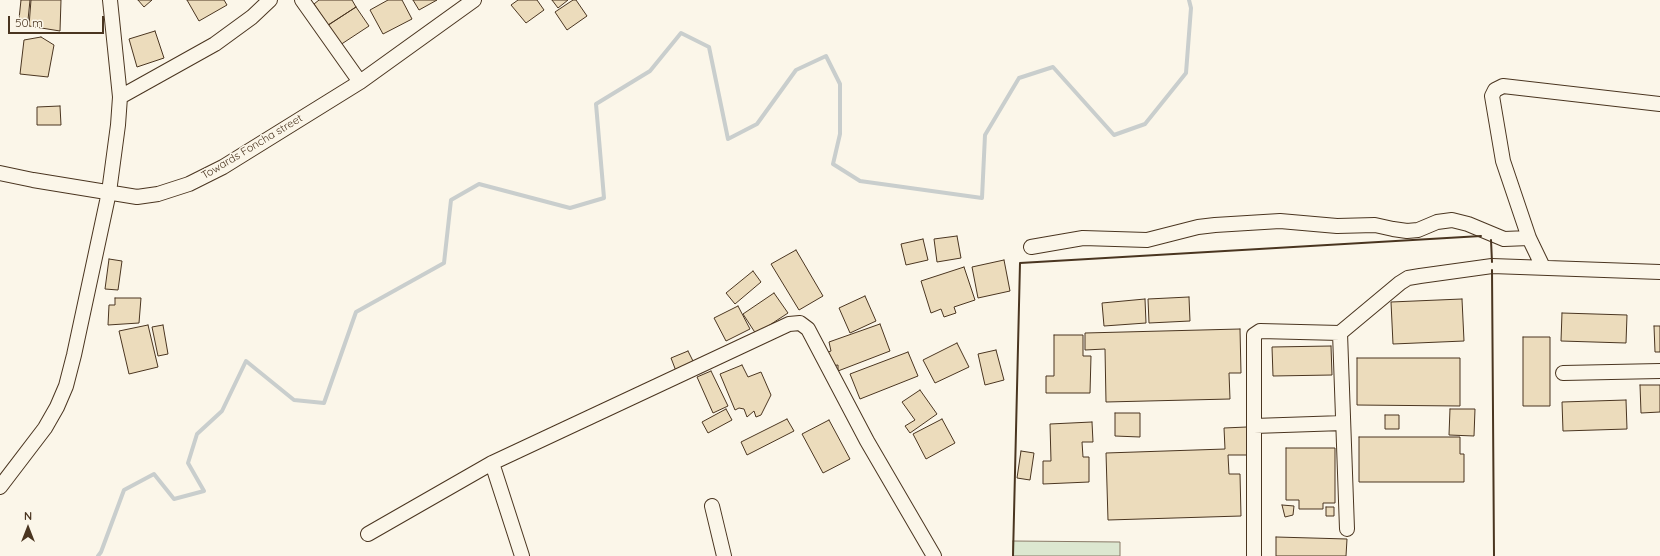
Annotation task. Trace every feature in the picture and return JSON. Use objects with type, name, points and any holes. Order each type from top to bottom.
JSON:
[{"type":"street","points":[[0,487],[45,428],[57,407],[66,386],[109,192],[118,125],[120,97],[110,0]]},
{"type":"street","points":[[120,97],[215,44],[252,17],[270,0]]},
{"type":"street","points":[[302,0],[360,82]]},
{"type":"street","name":"Towards Foncha street","points":[[0,173],[33,180],[137,197],[158,194],[189,184],[223,167],[360,82],[474,0]]},
{"type":"street","points":[[1543,267],[1529,238],[1503,161],[1492,96],[1495,90],[1503,86],[1660,104]]},
{"type":"street","points":[[1031,247],[1083,238],[1147,240],[1204,226],[1280,221],[1337,226],[1375,225],[1392,230],[1407,231],[1418,230],[1437,222],[1452,220],[1468,224],[1504,239],[1529,238]]},
{"type":"street","points":[[1254,556],[1254,335],[1260,331],[1340,333],[1408,278],[1492,266],[1660,272]]},
{"type":"street","points":[[368,534],[492,463],[789,324],[800,323],[808,329],[867,441],[934,556]]},
{"type":"street","points":[[1340,333],[1347,530]]},
{"type":"street","points":[[1563,372],[1660,371]]},
{"type":"street","points":[[1254,426],[1343,423]]},
{"type":"street","points":[[492,463],[522,556]]},
{"type":"street","points":[[712,506],[724,556]]},
{"type":"green space","points":[[1013,541],[1120,542],[1120,556],[1013,556]]},
{"type":"building","points":[[21,0],[30,0],[28,20],[19,19]]},
{"type":"building","points":[[31,0],[61,0],[60,31],[29,26]]},
{"type":"building","points":[[138,0],[152,0],[144,7]]},
{"type":"building","points":[[187,0],[224,0],[227,5],[199,21]]},
{"type":"building","points":[[319,0],[352,0],[356,7],[328,25],[314,4]]},
{"type":"building","points":[[388,0],[402,0],[412,19],[383,34],[370,10]]},
{"type":"building","points":[[413,0],[437,0],[419,10]]},
{"type":"building","points":[[518,0],[537,0],[544,10],[526,23],[511,5]]},
{"type":"building","points":[[552,0],[568,0],[558,8]]},
{"type":"building","points":[[573,0],[576,0],[587,16],[567,30],[555,12]]},
{"type":"building","points":[[356,7],[369,26],[337,47],[324,28]]},
{"type":"building","points":[[155,31],[164,58],[137,67],[129,39]]},
{"type":"building","points":[[41,37],[54,45],[48,77],[20,74],[24,40]]},
{"type":"building","points":[[60,106],[61,125],[37,125],[37,107]]},
{"type":"building","points":[[957,236],[961,258],[937,262],[934,239]]},
{"type":"building","points":[[923,239],[928,260],[906,265],[901,244]]},
{"type":"building","points":[[796,250],[823,296],[799,310],[771,264]]},
{"type":"building","points":[[109,259],[122,261],[118,290],[105,289]]},
{"type":"building","points":[[1004,260],[1010,291],[978,298],[972,267]]},
{"type":"building","points":[[964,267],[975,300],[954,307],[956,313],[944,317],[941,309],[931,313],[921,281]]},
{"type":"building","points":[[753,271],[761,282],[735,304],[726,293]]},
{"type":"building","points":[[774,293],[788,313],[756,334],[743,314]]},
{"type":"building","points":[[865,296],[876,321],[850,333],[839,308]]},
{"type":"building","points":[[1189,297],[1190,321],[1149,323],[1148,299]]},
{"type":"building","points":[[115,298],[141,298],[139,323],[108,325],[109,305],[115,305]]},
{"type":"building","points":[[1145,299],[1146,323],[1104,326],[1102,303]]},
{"type":"building","points":[[1462,299],[1464,341],[1393,344],[1391,302]]},
{"type":"building","points":[[738,306],[750,329],[726,341],[714,318]]},
{"type":"building","points":[[1562,313],[1627,315],[1626,343],[1561,341]]},
{"type":"building","points":[[880,324],[890,351],[838,371],[838,365],[831,366],[826,353],[831,351],[829,342]]},
{"type":"building","points":[[148,325],[158,367],[129,374],[119,331]]},
{"type":"building","points":[[163,325],[168,354],[158,356],[152,327]]},
{"type":"building","points":[[1654,326],[1660,326],[1660,352],[1655,352]]},
{"type":"building","points":[[1240,329],[1241,373],[1229,373],[1230,399],[1106,402],[1105,349],[1085,350],[1085,333]]},
{"type":"building","points":[[1054,335],[1083,335],[1083,356],[1091,356],[1090,393],[1046,393],[1046,376],[1054,376]]},
{"type":"building","points":[[1523,337],[1550,337],[1550,406],[1523,406]]},
{"type":"building","points":[[957,343],[969,367],[935,383],[923,360]]},
{"type":"building","points":[[1331,346],[1332,375],[1273,376],[1272,347]]},
{"type":"building","points":[[996,350],[1004,380],[985,385],[978,354]]},
{"type":"building","points":[[688,351],[694,363],[676,371],[671,358]]},
{"type":"building","points":[[908,352],[918,376],[860,399],[850,374]]},
{"type":"building","points":[[1357,358],[1460,358],[1460,406],[1357,405]]},
{"type":"building","points":[[742,365],[748,377],[761,372],[771,395],[761,415],[756,417],[754,411],[747,417],[744,409],[739,408],[735,410],[720,374]]},
{"type":"building","points":[[711,371],[728,406],[713,413],[697,377]]},
{"type":"building","points":[[1640,385],[1660,385],[1660,412],[1641,413]]},
{"type":"building","points":[[920,390],[937,414],[910,433],[905,426],[915,420],[902,402]]},
{"type":"building","points":[[1626,400],[1627,429],[1563,431],[1562,402]]},
{"type":"building","points":[[726,409],[732,420],[708,433],[702,422]]},
{"type":"building","points":[[1450,409],[1475,409],[1474,436],[1449,435]]},
{"type":"building","points":[[1115,413],[1140,413],[1140,437],[1115,436]]},
{"type":"building","points":[[1385,415],[1399,415],[1399,429],[1385,429]]},
{"type":"building","points":[[787,419],[794,431],[747,455],[741,442]]},
{"type":"building","points":[[942,419],[955,443],[926,459],[913,434]]},
{"type":"building","points":[[829,420],[850,459],[823,473],[802,434]]},
{"type":"building","points":[[1092,422],[1093,442],[1082,442],[1083,457],[1089,457],[1089,482],[1043,484],[1043,461],[1051,461],[1050,424]]},
{"type":"building","points":[[1247,427],[1248,455],[1228,455],[1229,474],[1240,474],[1241,516],[1108,520],[1106,453],[1225,449],[1224,428]]},
{"type":"building","points":[[1359,437],[1460,437],[1460,454],[1464,454],[1464,482],[1359,482]]},
{"type":"building","points":[[1286,448],[1335,448],[1335,503],[1323,503],[1323,509],[1299,509],[1299,500],[1286,500]]},
{"type":"building","points":[[1021,451],[1034,453],[1030,480],[1017,478]]},
{"type":"building","points":[[1282,505],[1294,506],[1293,515],[1285,517]]},
{"type":"building","points":[[1326,507],[1334,507],[1334,516],[1326,516]]},
{"type":"building","points":[[1276,537],[1347,539],[1346,556],[1276,556]]},
{"type":"waterway","points":[[98,556],[101,552],[124,490],[154,474],[174,499],[204,491],[188,463],[197,434],[222,411],[246,361],[294,400],[324,403],[356,312],[444,263],[451,200],[479,184],[570,208],[604,198],[596,104],[650,71],[681,33],[709,47],[728,139],[757,124],[796,70],[826,56],[840,84],[840,134],[833,164],[860,181],[982,198],[985,135],[1019,78],[1053,67],[1114,135],[1145,124],[1186,73],[1191,8],[1189,0]]},
{"type":"wall","points":[[1013,556],[1020,263],[1481,236]]},
{"type":"wall","points":[[1491,240],[1492,262]]},
{"type":"wall","points":[[1492,270],[1494,556]]}]
